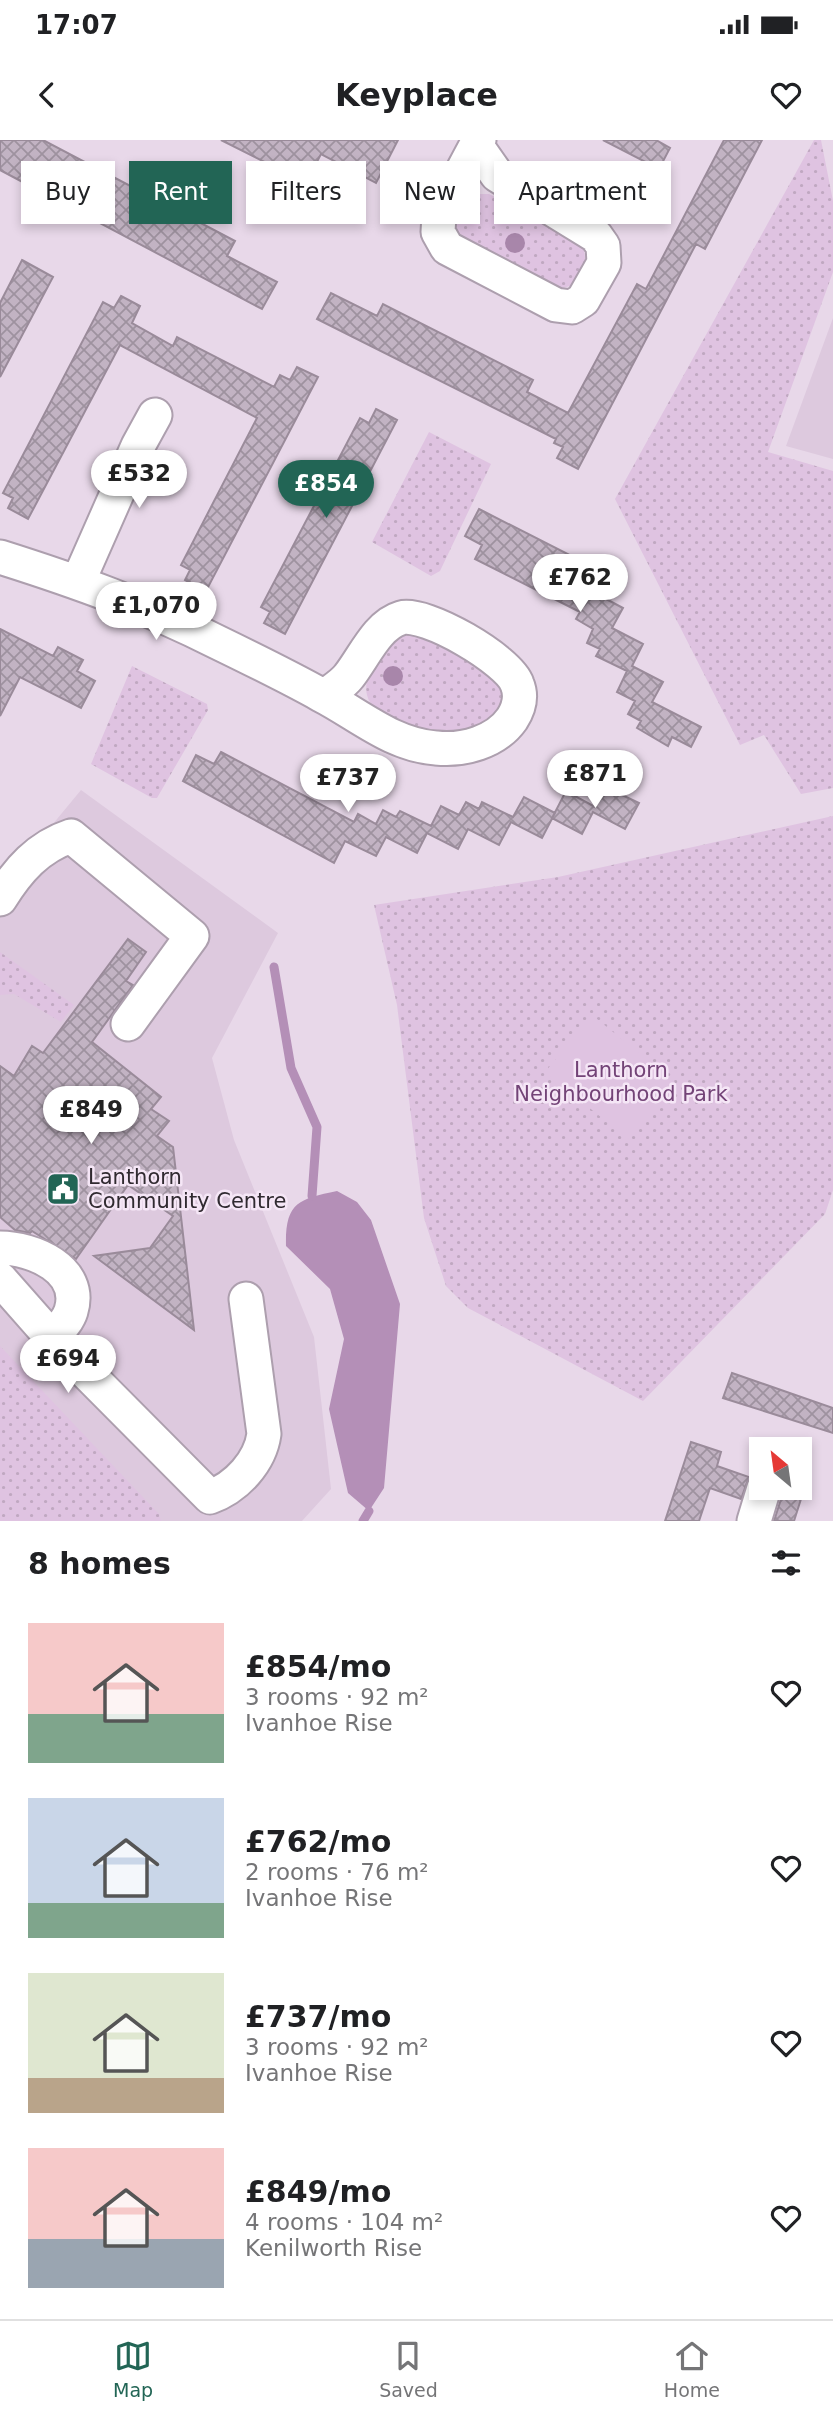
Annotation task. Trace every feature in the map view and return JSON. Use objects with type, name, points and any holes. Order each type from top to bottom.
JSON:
[{"type":"street","points":[[477,143],[497,175],[596,236],[603,246],[604,263],[583,300],[572,307],[556,305],[447,248],[438,232],[439,215],[477,143]]},
{"type":"street","points":[[78,582],[126,441],[155,415]]},
{"type":"street","points":[[0,557],[140,604],[325,696],[355,717],[393,736],[435,748],[466,747],[493,737],[511,719],[521,699],[517,681],[502,665],[475,645],[430,622],[405,617],[389,622],[347,678],[325,696]]},
{"type":"street","points":[[0,899],[13,878],[47,844],[71,836],[192,936],[128,1024]]},
{"type":"street","points":[[0,1248],[33,1252],[52,1263],[65,1277],[73,1296],[71,1311],[52,1338]]},
{"type":"street","points":[[0,1279],[52,1338],[211,1497],[229,1490],[262,1451],[264,1434],[246,1299]]},
{"type":"street","points":[[754,1521],[760,1500]]},
{"type":"shaded area","points":[[833,318],[833,459],[786,446]]},
{"type":"shaded area","points":[[81,790],[278,933],[212,1058],[234,1140],[314,1337],[331,1489],[302,1521],[0,1521],[0,888]]},
{"type":"shaded area","points":[[337,1191],[357,1202],[371,1220],[400,1304],[384,1488],[369,1511],[348,1493],[329,1409],[344,1339],[330,1289],[286,1246],[288,1220],[296,1205],[312,1197]]},
{"type":"green space","points":[[814,140],[821,140],[833,201],[833,272],[768,452],[833,471],[833,788],[801,794],[764,735],[740,745],[615,499]]},
{"type":"green space","points":[[480,194],[489,194],[494,196],[494,224],[549,224],[575,237],[584,250],[586,264],[573,285],[560,289],[457,235],[453,224],[480,224]]},
{"type":"green space","points":[[429,432],[491,464],[440,571],[431,576],[372,542]]},
{"type":"green space","points":[[417,630],[500,675],[504,691],[503,705],[496,716],[471,730],[427,736],[413,731],[373,706],[367,695],[367,680],[390,636]]},
{"type":"green space","points":[[132,666],[207,704],[208,710],[157,798],[152,798],[91,764]]},
{"type":"green space","name":"Lanthorn Neighbourhood Park","points":[[833,816],[833,1190],[825,1214],[643,1401],[468,1308],[446,1286],[424,1218],[397,1005],[374,905],[558,877]]},
{"type":"green space","points":[[0,952],[74,1005],[61,1022],[14,994],[0,995]]},
{"type":"green space","points":[[592,1015],[675,1082],[628,1139],[545,1072]]},
{"type":"green space","points":[[0,1346],[159,1514],[161,1521],[0,1521]]},
{"type":"building","points":[[0,140],[43,140],[83,161],[21,161],[21,181],[0,170]]},
{"type":"building","points":[[221,140],[398,140],[387,161],[380,161],[380,175],[376,183],[366,178],[366,161],[334,161],[321,154],[317,161],[263,161]]},
{"type":"building","points":[[603,140],[656,140],[670,148],[663,161],[644,161]]},
{"type":"building","points":[[724,140],[762,140],[705,249],[696,244],[578,469],[557,458],[563,447],[554,443],[556,439],[317,319],[331,293],[377,316],[383,304],[533,380],[527,392],[568,413],[637,284],[646,289]]},
{"type":"building","points":[[115,178],[129,185],[129,224],[203,224],[235,241],[227,256],[277,282],[262,309],[102,224],[115,224]]},
{"type":"building","points":[[22,260],[53,277],[0,377],[0,303]]},
{"type":"building","points":[[121,296],[140,306],[132,323],[173,346],[177,337],[274,387],[280,375],[290,380],[297,367],[318,377],[206,591],[185,580],[190,570],[181,565],[257,418],[120,345],[28,519],[8,508],[13,498],[3,493],[103,302],[114,308]]},
{"type":"building","points":[[376,409],[397,420],[285,634],[264,623],[270,612],[261,607],[360,418],[369,423]]},
{"type":"building","points":[[479,509],[601,571],[591,591],[623,608],[612,628],[643,644],[632,666],[663,682],[652,702],[701,727],[691,747],[672,737],[668,746],[637,728],[641,721],[628,714],[635,701],[617,692],[627,671],[596,656],[600,649],[587,643],[593,629],[576,619],[580,612],[475,559],[482,545],[465,536]]},
{"type":"building","points":[[0,629],[53,656],[58,647],[83,660],[77,671],[95,681],[81,708],[20,677],[0,716]]},
{"type":"building","points":[[221,752],[354,822],[358,814],[376,824],[383,810],[396,817],[400,811],[431,826],[441,806],[459,815],[466,802],[479,809],[482,802],[513,817],[524,797],[555,813],[542,838],[511,822],[499,845],[468,829],[458,849],[427,833],[417,853],[386,837],[376,856],[345,841],[334,863],[183,781],[196,755],[214,764]]},
{"type":"building","points":[[605,787],[639,803],[625,829],[593,812],[582,834],[552,818],[566,791],[595,807]]},
{"type":"building","name":"Lanthorn Community Centre","points":[[128,939],[146,952],[126,981],[133,985],[92,1042],[161,1097],[151,1109],[169,1121],[157,1136],[173,1147],[194,1330],[94,1256],[150,1248],[173,1216],[128,1185],[76,1259],[32,1231],[30,1233],[15,1230],[0,1217],[0,1066],[14,1076],[32,1046],[43,1053]]},
{"type":"building","points":[[732,1373],[833,1408],[833,1433],[723,1398]]},
{"type":"building","points":[[691,1442],[721,1452],[717,1466],[749,1477],[741,1499],[710,1488],[699,1521],[665,1521]]},
{"type":"building","points":[[781,1500],[801,1500],[794,1521],[774,1521]]},
{"type":"waterway","points":[[274,967],[291,1068],[317,1127],[312,1196]]},
{"type":"waterway","points":[[363,1521],[369,1511]]},
{"type":"place","name":"Lanthorn Community Centre","points":[[63,1189]]}]
